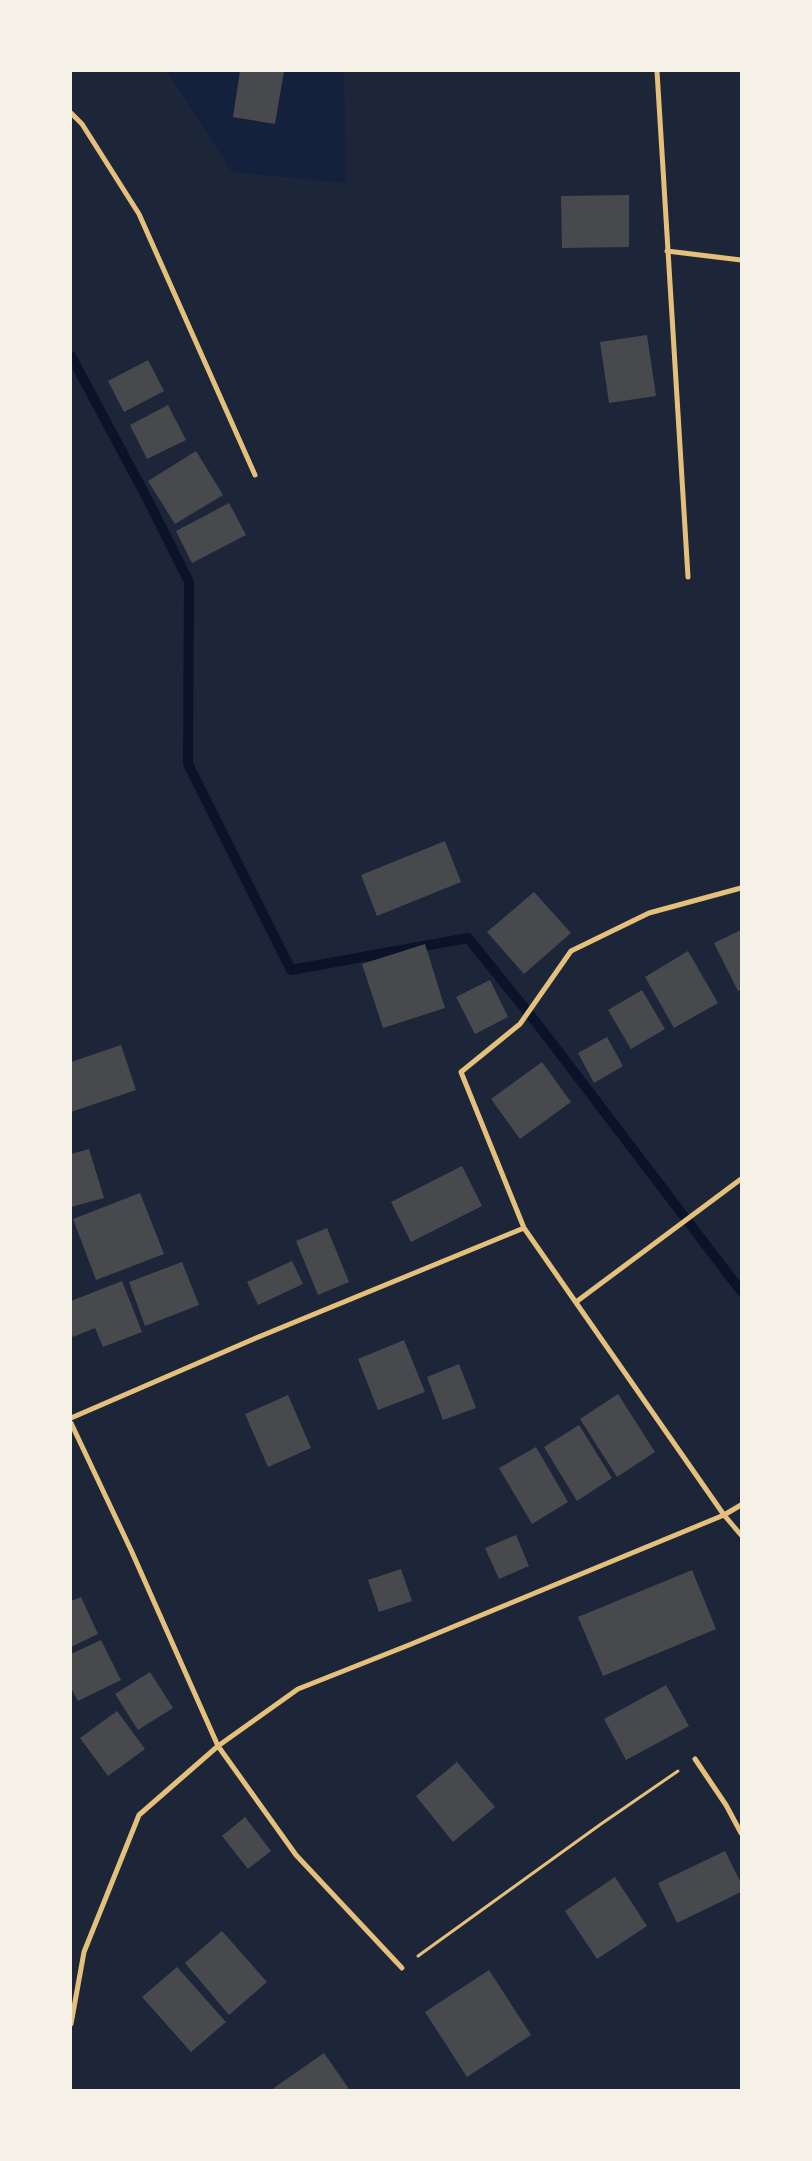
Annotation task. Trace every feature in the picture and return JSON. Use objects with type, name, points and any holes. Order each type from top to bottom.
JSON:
[{"type":"street","points":[[657,71],[688,577]]},
{"type":"street","points":[[71,113],[82,124],[139,214],[255,475]]},
{"type":"street","points":[[667,251],[741,260]]},
{"type":"street","points":[[741,888],[649,913],[571,950],[520,1024],[461,1072],[524,1228],[724,1515],[741,1536]]},
{"type":"street","points":[[576,1302],[741,1179]]},
{"type":"street","points":[[71,1418],[256,1338],[524,1228]]},
{"type":"street","points":[[71,1423],[131,1550],[218,1746],[296,1854],[402,1968]]},
{"type":"street","points":[[71,2024],[84,1952],[139,1815],[218,1746],[298,1689],[418,1642],[724,1515],[741,1505]]},
{"type":"street","points":[[696,1759],[726,1805],[741,1833]]},
{"type":"path","points":[[402,1968],[601,1824],[696,1759]]},
{"type":"shaded area","points":[[71,71],[167,71],[232,172],[346,183],[344,71],[741,71],[741,2090],[71,2090]]},
{"type":"building","points":[[240,71],[284,71],[275,124],[233,117]]},
{"type":"building","points":[[629,195],[629,247],[562,248],[561,196]]},
{"type":"building","points":[[647,335],[656,396],[609,403],[600,342]]},
{"type":"building","points":[[148,360],[164,391],[124,412],[108,381]]},
{"type":"building","points":[[168,405],[186,440],[147,459],[130,425]]},
{"type":"building","points":[[196,451],[223,495],[175,524],[148,481]]},
{"type":"building","points":[[229,503],[246,535],[192,563],[176,531]]},
{"type":"building","points":[[445,841],[461,882],[377,916],[361,875]]},
{"type":"building","points":[[534,892],[571,933],[524,974],[487,932]]},
{"type":"building","points":[[741,930],[741,990],[738,991],[714,943]]},
{"type":"building","points":[[425,944],[445,1008],[383,1028],[362,964]]},
{"type":"building","points":[[688,951],[718,1003],[674,1028],[645,977]]},
{"type":"building","points":[[490,980],[508,1017],[475,1034],[456,997]]},
{"type":"building","points":[[642,990],[665,1029],[631,1049],[608,1010]]},
{"type":"building","points":[[607,1037],[623,1066],[594,1083],[578,1053]]},
{"type":"building","points":[[121,1045],[136,1090],[71,1112],[71,1062]]},
{"type":"building","points":[[542,1062],[571,1102],[520,1139],[491,1099]]},
{"type":"building","points":[[89,1149],[104,1198],[71,1207],[71,1154]]},
{"type":"building","points":[[462,1166],[482,1206],[411,1242],[391,1202]]},
{"type":"building","points":[[140,1193],[164,1254],[96,1280],[73,1219]]},
{"type":"building","points":[[327,1228],[349,1282],[318,1295],[296,1241]]},
{"type":"building","points":[[292,1261],[303,1284],[258,1305],[247,1282]]},
{"type":"building","points":[[182,1262],[199,1305],[145,1326],[129,1282]]},
{"type":"building","points":[[122,1281],[142,1332],[103,1347],[95,1328],[73,1337],[71,1331],[71,1301]]},
{"type":"building","points":[[404,1340],[425,1392],[378,1410],[358,1359]]},
{"type":"building","points":[[459,1364],[476,1408],[443,1420],[427,1377]]},
{"type":"building","points":[[618,1394],[655,1452],[617,1477],[580,1419]]},
{"type":"building","points":[[288,1395],[311,1448],[268,1467],[245,1414]]},
{"type":"building","points":[[579,1425],[612,1478],[577,1501],[544,1447]]},
{"type":"building","points":[[536,1447],[568,1502],[532,1524],[499,1468]]},
{"type":"building","points":[[516,1535],[529,1566],[499,1579],[485,1548]]},
{"type":"building","points":[[401,1569],[412,1601],[379,1612],[368,1580]]},
{"type":"building","points":[[692,1570],[716,1629],[603,1676],[578,1617]]},
{"type":"building","points":[[81,1597],[98,1634],[71,1647],[71,1601]]},
{"type":"building","points":[[101,1640],[121,1680],[78,1701],[71,1688],[71,1654]]},
{"type":"building","points":[[150,1672],[173,1708],[138,1730],[115,1694]]},
{"type":"building","points":[[666,1685],[689,1726],[626,1760],[604,1719]]},
{"type":"building","points":[[117,1711],[145,1749],[108,1776],[80,1738]]},
{"type":"building","points":[[457,1762],[495,1807],[453,1842],[416,1796]]},
{"type":"building","points":[[245,1817],[271,1851],[248,1869],[222,1836]]},
{"type":"building","points":[[725,1851],[741,1883],[741,1892],[677,1923],[658,1883]]},
{"type":"building","points":[[615,1877],[647,1926],[597,1959],[565,1911]]},
{"type":"building","points":[[222,1931],[267,1982],[229,2015],[185,1963]]},
{"type":"building","points":[[177,1967],[226,2022],[191,2052],[142,1997]]},
{"type":"building","points":[[489,1970],[531,2035],[467,2077],[425,2012]]},
{"type":"building","points":[[324,2053],[348,2090],[271,2090]]},
{"type":"waterway","points":[[71,356],[149,502],[189,582],[188,764],[291,970],[468,938],[539,1026],[741,1291]]}]
